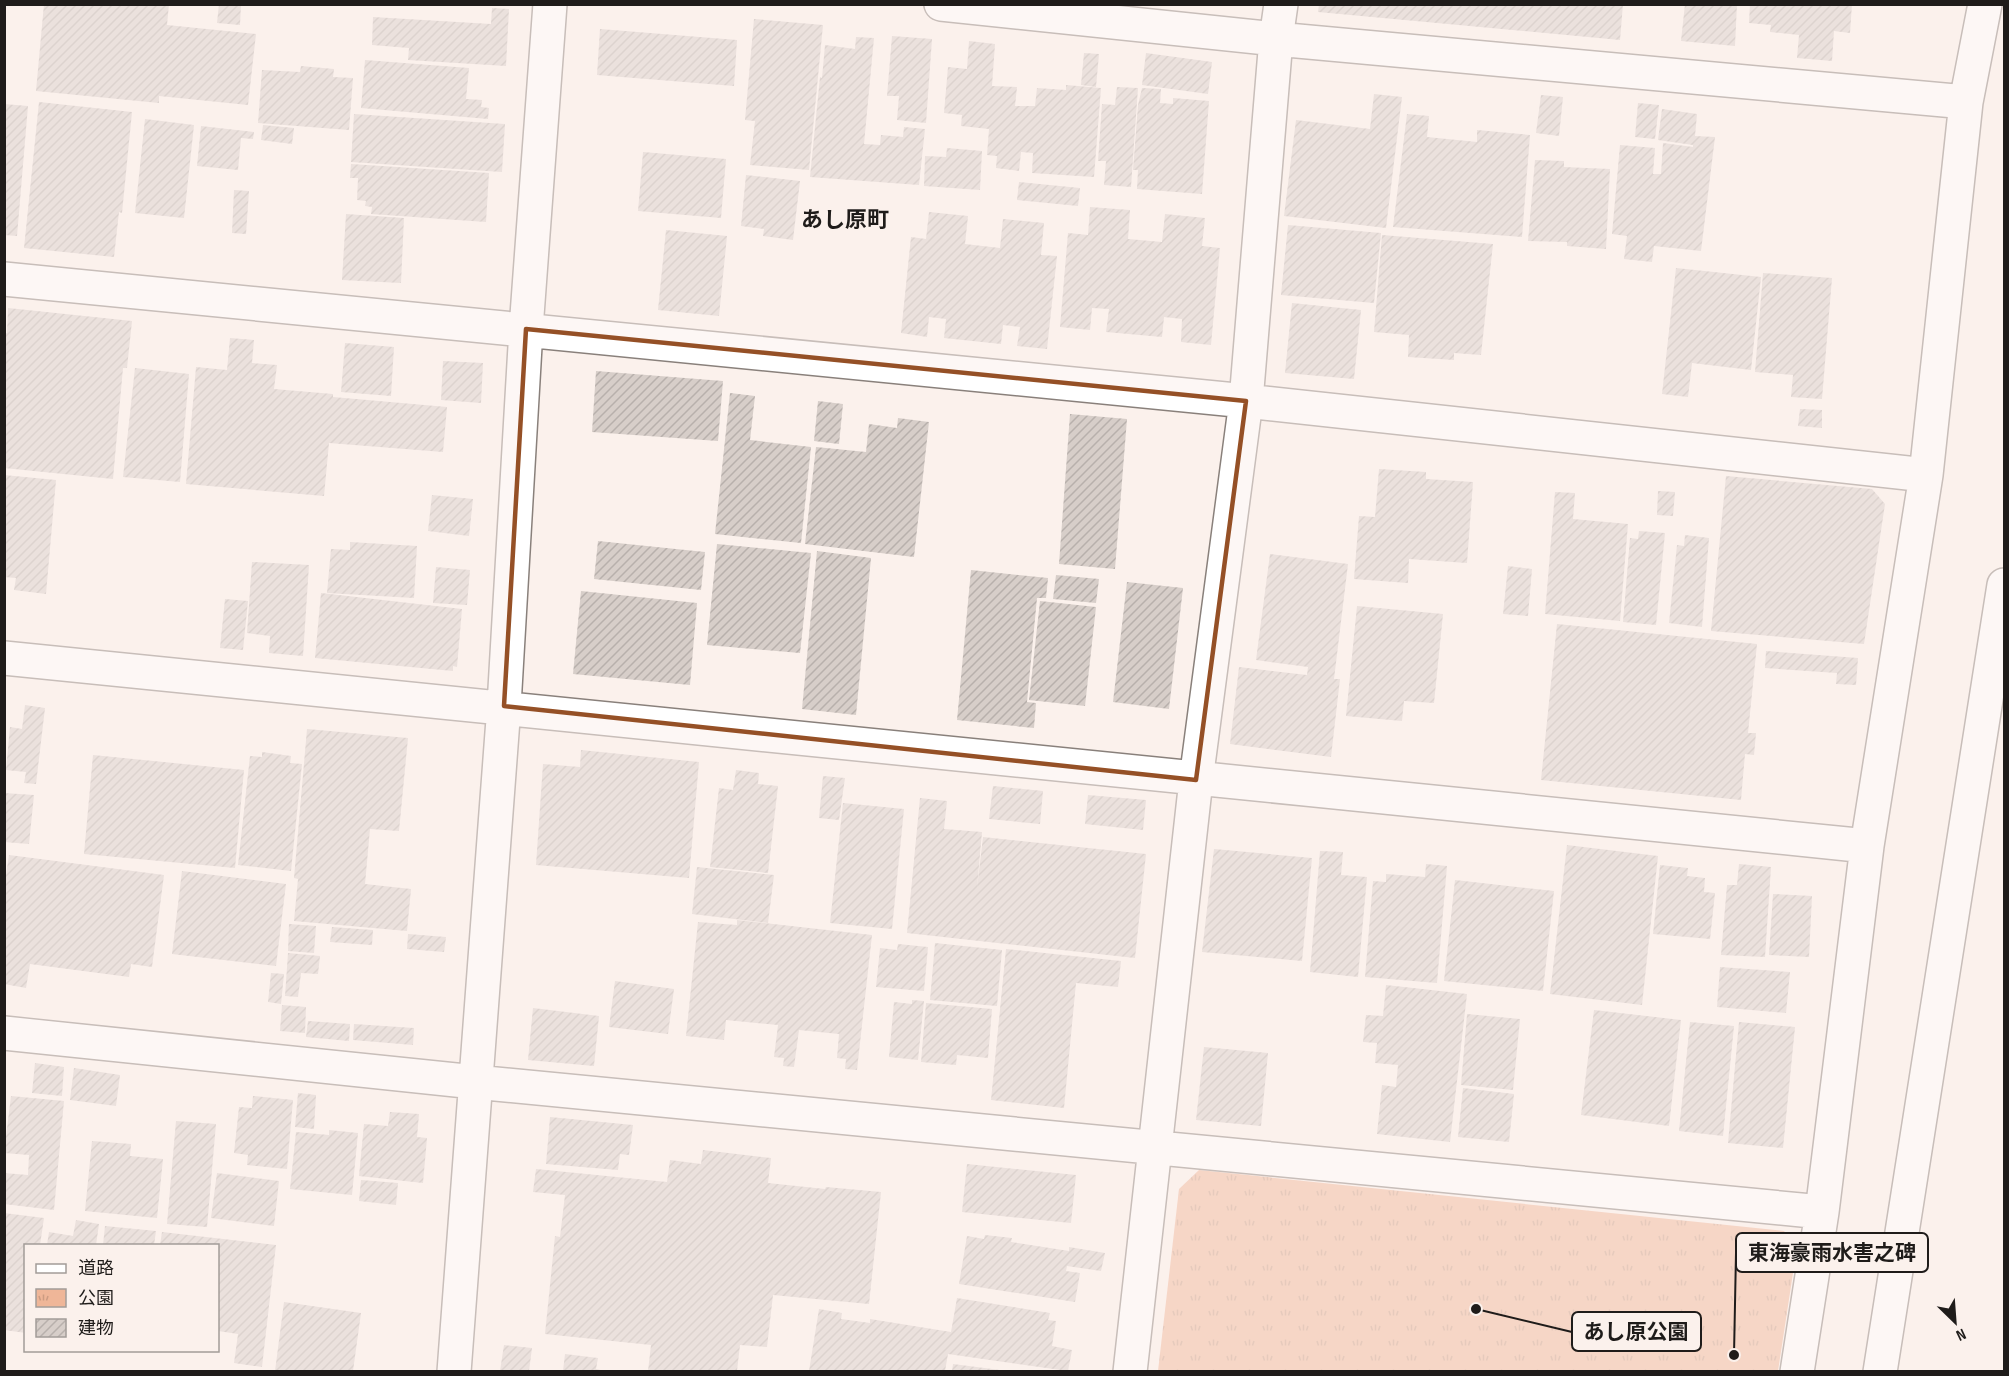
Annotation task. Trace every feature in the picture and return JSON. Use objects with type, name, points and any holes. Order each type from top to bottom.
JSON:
[{"type":"street","points":[[454,1371],[504,706],[526,329],[550,4]]},
{"type":"street","points":[[941,4],[1276,39],[1966,102]]},
{"type":"street","points":[[1130,1371],[1196,780],[1246,401],[1276,39],[1281,4]]},
{"type":"street","points":[[1797,1371],[1822,1212],[1867,846],[1926,475],[1966,102],[1985,4]]},
{"type":"street","points":[[4,279],[1246,401],[1926,475]]},
{"type":"street","points":[[1880,1371],[2004,585]]},
{"type":"street","points":[[4,658],[504,706],[1196,780],[1867,846]]},
{"type":"street","points":[[4,1033],[475,1082],[1822,1212]]},
{"type":"highlighted area","points":[[526,329],[1246,401],[1196,780],[504,706]]},
{"type":"green space","points":[[1199,1170],[1784,1231],[1797,1247],[1778,1371],[1158,1371],[1179,1189]]},
{"type":"building","points":[[44,4],[169,4],[167,25],[256,34],[248,105],[159,96],[159,103],[36,91]]},
{"type":"building","points":[[219,4],[241,4],[240,25],[217,23]]},
{"type":"building","points":[[1319,4],[1623,4],[1620,40],[1318,12]]},
{"type":"building","points":[[1685,4],[1737,4],[1735,46],[1681,41]]},
{"type":"building","points":[[1750,4],[1852,4],[1850,33],[1834,31],[1832,61],[1797,58],[1799,35],[1770,32],[1771,25],[1749,23]]},
{"type":"building","points":[[492,8],[509,9],[506,66],[408,60],[409,48],[372,45],[373,17],[491,24]]},
{"type":"building","points":[[754,19],[823,25],[809,170],[750,165],[755,121],[745,120]]},
{"type":"building","points":[[600,29],[737,40],[734,86],[597,75]]},
{"type":"building","points":[[892,36],[932,39],[926,123],[897,120],[899,96],[887,96]]},
{"type":"building","points":[[856,37],[874,38],[864,144],[880,145],[881,135],[903,137],[904,127],[925,129],[919,185],[810,177],[825,45],[855,49]]},
{"type":"building","points":[[969,41],[995,44],[992,86],[1017,87],[1015,106],[1035,106],[1037,88],[1066,90],[1066,85],[1101,88],[1094,177],[1032,173],[1033,153],[1021,152],[1019,171],[996,168],[997,156],[987,155],[989,129],[961,126],[962,115],[944,113],[948,67],[967,69]]},
{"type":"building","points":[[1084,53],[1099,54],[1096,87],[1081,85]]},
{"type":"building","points":[[1146,53],[1212,62],[1208,94],[1142,85]]},
{"type":"building","points":[[365,60],[469,68],[466,99],[482,100],[481,107],[489,108],[488,119],[361,108]]},
{"type":"building","points":[[301,66],[334,69],[333,77],[353,78],[349,130],[258,123],[262,70],[300,72]]},
{"type":"building","points":[[1117,87],[1138,88],[1131,187],[1104,185],[1106,161],[1098,161],[1102,104],[1115,105]]},
{"type":"building","points":[[1142,88],[1161,89],[1160,103],[1173,104],[1173,98],[1209,101],[1202,194],[1137,189],[1138,170],[1133,170],[1138,105]]},
{"type":"building","points":[[1374,94],[1402,97],[1386,228],[1284,216],[1296,120],[1370,129]]},
{"type":"building","points":[[1541,95],[1563,97],[1559,136],[1536,133]]},
{"type":"building","points":[[39,102],[132,112],[122,213],[119,212],[114,257],[24,248]]},
{"type":"building","points":[[1638,103],[1659,105],[1655,139],[1635,137]]},
{"type":"building","points":[[4,104],[28,106],[17,236],[4,235]]},
{"type":"building","points":[[1662,109],[1697,114],[1695,136],[1715,137],[1701,251],[1654,246],[1652,262],[1624,259],[1627,236],[1612,234],[1620,145],[1655,148],[1653,174],[1661,174],[1663,143],[1693,147],[1693,145],[1658,140]]},
{"type":"building","points":[[354,114],[505,124],[502,172],[351,162]]},
{"type":"building","points":[[1407,114],[1429,116],[1427,137],[1477,142],[1477,130],[1530,135],[1522,237],[1393,227]]},
{"type":"building","points":[[145,119],[194,125],[184,218],[135,213]]},
{"type":"building","points":[[263,125],[294,128],[292,144],[261,140]]},
{"type":"building","points":[[201,126],[254,132],[253,139],[241,138],[238,170],[197,166]]},
{"type":"building","points":[[947,148],[982,151],[980,190],[924,186],[925,156],[946,157]]},
{"type":"building","points":[[643,152],[726,159],[721,218],[638,211]]},
{"type":"building","points":[[1535,160],[1564,161],[1564,167],[1610,169],[1606,249],[1567,246],[1567,242],[1528,241]]},
{"type":"building","points":[[351,164],[489,173],[486,222],[371,214],[372,207],[365,206],[366,201],[357,200],[358,178],[350,178]]},
{"type":"building","points":[[746,175],[800,181],[793,240],[763,236],[764,229],[741,226]]},
{"type":"building","points":[[1019,182],[1080,188],[1078,206],[1017,200]]},
{"type":"building","points":[[234,190],[249,191],[246,234],[232,233]]},
{"type":"building","points":[[1090,207],[1130,210],[1128,239],[1162,242],[1165,214],[1205,218],[1202,246],[1220,248],[1211,345],[1181,342],[1182,319],[1164,317],[1162,337],[1106,332],[1109,309],[1092,308],[1090,330],[1060,327],[1068,233],[1088,235]]},
{"type":"building","points":[[929,212],[968,216],[965,244],[1000,248],[1003,219],[1044,223],[1041,255],[1057,256],[1047,349],[1017,346],[1020,327],[1003,325],[1001,344],[944,338],[946,319],[929,317],[927,337],[901,333],[911,237],[926,239]]},
{"type":"building","points":[[346,214],[404,218],[401,283],[342,280]]},
{"type":"building","points":[[1288,225],[1381,233],[1374,303],[1281,295]]},
{"type":"building","points":[[666,230],[727,236],[719,316],[658,310]]},
{"type":"building","points":[[1382,235],[1493,244],[1481,355],[1454,353],[1454,360],[1408,357],[1409,335],[1374,332]]},
{"type":"building","points":[[1676,268],[1761,277],[1751,370],[1692,363],[1688,397],[1662,394]]},
{"type":"building","points":[[1763,273],[1832,278],[1822,399],[1791,397],[1793,375],[1755,372]]},
{"type":"building","points":[[1292,303],[1361,310],[1354,379],[1285,373]]},
{"type":"building","points":[[8,308],[132,321],[127,368],[123,368],[113,479],[4,468],[4,333],[7,333]]},
{"type":"building","points":[[230,338],[254,340],[252,363],[277,365],[274,389],[333,394],[333,397],[447,407],[443,452],[329,443],[324,496],[186,484],[196,367],[227,370]]},
{"type":"building","points":[[345,343],[394,347],[391,396],[341,392]]},
{"type":"building","points":[[443,361],[483,363],[481,403],[441,400]]},
{"type":"building","points":[[135,368],[189,374],[180,482],[123,477]]},
{"type":"building","points":[[596,371],[723,381],[718,441],[592,432]]},
{"type":"building","points":[[730,393],[755,396],[750,440],[811,447],[801,543],[715,534]]},
{"type":"building","points":[[818,401],[843,404],[839,444],[814,441]]},
{"type":"building","points":[[1800,409],[1822,410],[1822,428],[1798,426]]},
{"type":"building","points":[[1070,414],[1127,419],[1115,569],[1059,564]]},
{"type":"building","points":[[898,418],[929,422],[914,557],[805,544],[816,447],[866,452],[869,424],[897,428]]},
{"type":"building","points":[[1379,469],[1426,472],[1426,479],[1473,482],[1467,563],[1409,559],[1408,583],[1354,579],[1359,516],[1375,517]]},
{"type":"building","points":[[4,475],[56,480],[46,594],[14,590],[16,578],[4,577]]},
{"type":"building","points":[[1726,476],[1872,489],[1885,504],[1864,644],[1711,631]]},
{"type":"building","points":[[1658,491],[1675,492],[1673,516],[1657,515]]},
{"type":"building","points":[[1555,492],[1575,493],[1573,519],[1628,524],[1620,621],[1545,614]]},
{"type":"building","points":[[432,495],[473,499],[469,536],[428,531]]},
{"type":"building","points":[[1639,531],[1665,533],[1656,625],[1623,622],[1630,538],[1638,539]]},
{"type":"building","points":[[1685,535],[1709,538],[1702,627],[1669,623],[1677,545],[1684,546]]},
{"type":"building","points":[[598,541],[705,552],[701,590],[594,579]]},
{"type":"building","points":[[350,542],[417,546],[414,598],[327,593],[331,549],[350,550]]},
{"type":"building","points":[[717,544],[811,553],[800,653],[707,645]]},
{"type":"building","points":[[817,551],[871,558],[856,715],[802,709]]},
{"type":"building","points":[[1270,554],[1348,564],[1334,679],[1340,679],[1331,757],[1230,744],[1239,667],[1307,675],[1308,667],[1256,660]]},
{"type":"building","points":[[252,562],[309,565],[303,656],[269,653],[270,636],[247,633]]},
{"type":"building","points":[[1508,566],[1532,569],[1528,616],[1503,614]]},
{"type":"building","points":[[436,567],[470,570],[467,605],[433,603]]},
{"type":"building","points":[[971,570],[1048,578],[1046,598],[1037,598],[1027,702],[1036,703],[1034,728],[957,720]]},
{"type":"building","points":[[1056,575],[1099,579],[1096,603],[1053,599]]},
{"type":"building","points":[[1127,582],[1183,588],[1169,709],[1113,702]]},
{"type":"building","points":[[581,591],[697,603],[690,685],[573,674]]},
{"type":"building","points":[[321,593],[462,609],[457,667],[453,666],[453,671],[315,658]]},
{"type":"building","points":[[225,599],[248,601],[243,650],[220,648]]},
{"type":"building","points":[[1040,601],[1096,607],[1085,706],[1029,700]]},
{"type":"building","points":[[1357,606],[1443,614],[1434,703],[1404,701],[1402,721],[1346,716]]},
{"type":"building","points":[[1557,624],[1757,644],[1748,733],[1756,733],[1754,755],[1745,754],[1741,800],[1541,780]]},
{"type":"building","points":[[1766,651],[1858,658],[1856,685],[1836,684],[1837,673],[1765,668]]},
{"type":"building","points":[[25,705],[45,708],[36,784],[24,783],[26,772],[6,770],[10,727],[22,729]]},
{"type":"building","points":[[307,729],[408,738],[399,831],[370,829],[365,884],[411,889],[407,931],[294,921],[298,879],[294,878]]},
{"type":"building","points":[[581,750],[699,762],[689,878],[536,865],[543,764],[580,767]]},
{"type":"building","points":[[262,752],[291,756],[290,763],[302,764],[291,871],[238,865],[250,756],[262,757]]},
{"type":"building","points":[[93,755],[244,770],[235,868],[84,854]]},
{"type":"building","points":[[736,770],[759,773],[758,784],[778,786],[768,873],[710,867],[719,788],[733,790]]},
{"type":"building","points":[[823,776],[845,778],[839,820],[819,818]]},
{"type":"building","points":[[993,786],[1043,791],[1040,824],[989,819]]},
{"type":"building","points":[[4,793],[34,795],[29,844],[4,842]]},
{"type":"building","points":[[1088,795],[1146,800],[1143,830],[1085,824]]},
{"type":"building","points":[[920,798],[947,801],[944,829],[982,832],[977,888],[983,837],[1146,854],[1135,958],[907,933]]},
{"type":"building","points":[[843,803],[904,809],[892,929],[830,923]]},
{"type":"building","points":[[1567,845],[1658,856],[1642,1005],[1550,994]]},
{"type":"building","points":[[1214,849],[1312,858],[1302,961],[1202,952]]},
{"type":"building","points":[[1320,851],[1343,852],[1341,875],[1367,877],[1358,977],[1310,972]]},
{"type":"building","points":[[9,855],[164,875],[152,967],[131,964],[129,977],[30,964],[26,988],[4,984],[4,888]]},
{"type":"building","points":[[1426,864],[1447,866],[1437,983],[1365,977],[1373,881],[1386,882],[1386,874],[1425,877]]},
{"type":"building","points":[[1739,864],[1771,867],[1765,957],[1721,955],[1727,885],[1737,885]]},
{"type":"building","points":[[1660,865],[1688,868],[1687,876],[1705,878],[1704,892],[1715,893],[1710,939],[1653,934]]},
{"type":"building","points":[[697,867],[774,875],[768,923],[692,914]]},
{"type":"building","points":[[182,871],[286,884],[276,966],[172,954]]},
{"type":"building","points":[[1455,880],[1554,891],[1543,991],[1444,981]]},
{"type":"building","points":[[1773,894],[1812,896],[1809,957],[1769,955]]},
{"type":"building","points":[[737,920],[872,935],[857,1070],[845,1069],[846,1059],[837,1058],[839,1034],[799,1030],[794,1067],[783,1066],[784,1058],[774,1057],[778,1025],[726,1020],[724,1040],[686,1036],[698,922],[737,925]]},
{"type":"building","points":[[289,924],[316,926],[314,953],[288,951]]},
{"type":"building","points":[[332,927],[373,930],[372,945],[330,942]]},
{"type":"building","points":[[408,934],[446,937],[444,952],[407,949]]},
{"type":"building","points":[[935,943],[1002,950],[997,1006],[930,1000]]},
{"type":"building","points":[[898,944],[928,947],[924,991],[876,987],[880,948],[897,950]]},
{"type":"building","points":[[1006,949],[1121,961],[1118,987],[1076,983],[1064,1108],[991,1100]]},
{"type":"building","points":[[288,953],[320,956],[318,974],[301,973],[298,997],[285,996]]},
{"type":"building","points":[[1720,967],[1790,972],[1786,1013],[1717,1007]]},
{"type":"building","points":[[271,973],[284,974],[281,1004],[268,1002]]},
{"type":"building","points":[[615,981],[674,989],[668,1034],[609,1027]]},
{"type":"building","points":[[1386,985],[1467,994],[1450,1142],[1377,1134],[1382,1085],[1396,1087],[1398,1065],[1375,1063],[1377,1043],[1363,1042],[1366,1015],[1383,1016]]},
{"type":"building","points":[[912,1000],[924,1001],[918,1060],[889,1057],[894,1002],[912,1004]]},
{"type":"building","points":[[926,1003],[992,1009],[988,1058],[957,1055],[956,1065],[921,1062]]},
{"type":"building","points":[[282,1005],[306,1007],[305,1033],[280,1031]]},
{"type":"building","points":[[533,1008],[599,1016],[594,1066],[528,1060]]},
{"type":"building","points":[[1594,1010],[1681,1020],[1669,1126],[1581,1115]]},
{"type":"building","points":[[1467,1014],[1520,1019],[1513,1090],[1461,1085]]},
{"type":"building","points":[[308,1021],[350,1024],[349,1041],[306,1037]]},
{"type":"building","points":[[1690,1022],[1734,1026],[1723,1136],[1679,1131]]},
{"type":"building","points":[[1739,1022],[1795,1027],[1783,1148],[1728,1143]]},
{"type":"building","points":[[354,1024],[414,1028],[413,1045],[353,1040]]},
{"type":"building","points":[[1204,1047],[1268,1053],[1261,1126],[1196,1120]]},
{"type":"building","points":[[35,1063],[64,1067],[62,1096],[32,1093]]},
{"type":"building","points":[[74,1068],[120,1075],[116,1106],[70,1100]]},
{"type":"building","points":[[1463,1088],[1514,1094],[1509,1142],[1458,1137]]},
{"type":"building","points":[[298,1093],[316,1095],[314,1129],[295,1127]]},
{"type":"building","points":[[11,1096],[64,1101],[54,1210],[4,1204],[4,1173],[28,1175],[29,1155],[4,1153]]},
{"type":"building","points":[[253,1096],[293,1100],[287,1169],[247,1165],[248,1155],[234,1153],[239,1107],[252,1108]]},
{"type":"building","points":[[390,1112],[419,1114],[417,1137],[427,1138],[423,1183],[359,1176],[364,1124],[388,1126]]},
{"type":"building","points":[[550,1117],[633,1125],[629,1155],[620,1154],[618,1170],[546,1164]]},
{"type":"building","points":[[176,1121],[216,1124],[207,1227],[167,1224]]},
{"type":"building","points":[[329,1130],[358,1133],[352,1195],[290,1189],[296,1132],[329,1135]]},
{"type":"building","points":[[92,1141],[131,1144],[130,1156],[163,1159],[157,1218],[85,1211]]},
{"type":"building","points":[[703,1150],[771,1158],[768,1183],[881,1192],[869,1304],[773,1295],[767,1347],[740,1345],[737,1371],[648,1371],[651,1345],[545,1334],[555,1236],[560,1237],[565,1195],[533,1192],[536,1169],[667,1182],[670,1160],[701,1164]]},
{"type":"building","points":[[967,1164],[1076,1175],[1071,1223],[962,1212]]},
{"type":"building","points":[[217,1173],[279,1181],[274,1226],[211,1218]]},
{"type":"building","points":[[361,1180],[398,1183],[396,1205],[359,1201]]},
{"type":"building","points":[[4,1213],[44,1218],[40,1244],[24,1244],[24,1333],[4,1330]]},
{"type":"building","points":[[76,1220],[99,1224],[96,1244],[47,1244],[49,1232],[73,1236]]},
{"type":"building","points":[[105,1226],[156,1231],[154,1244],[103,1244]]},
{"type":"building","points":[[162,1232],[276,1245],[262,1367],[234,1363],[238,1334],[219,1331],[219,1244],[160,1244]]},
{"type":"building","points":[[985,1235],[1012,1238],[1011,1242],[1069,1251],[1069,1247],[1105,1253],[1101,1271],[1067,1266],[1066,1271],[1080,1273],[1075,1302],[959,1284],[967,1236],[984,1239]]},
{"type":"building","points":[[957,1298],[1050,1313],[1048,1320],[1056,1321],[1052,1346],[1072,1350],[1068,1371],[948,1354],[945,1371],[809,1371],[819,1309],[842,1313],[841,1319],[870,1323],[870,1319],[951,1332]]},
{"type":"building","points":[[284,1302],[361,1313],[353,1371],[275,1371]]},
{"type":"building","points":[[504,1345],[532,1348],[529,1371],[500,1371]]},
{"type":"building","points":[[565,1354],[598,1358],[596,1369],[605,1371],[563,1371]]},
{"type":"building","points":[[953,1364],[1000,1370],[1000,1371],[952,1371]]},
{"type":"place","name":"あし原公園","points":[[1476,1309]]},
{"type":"place","name":"東海豪雨水害之碑","points":[[1734,1355]]},
{"type":"district","name":"あし原町","points":[[845,219]]}]
